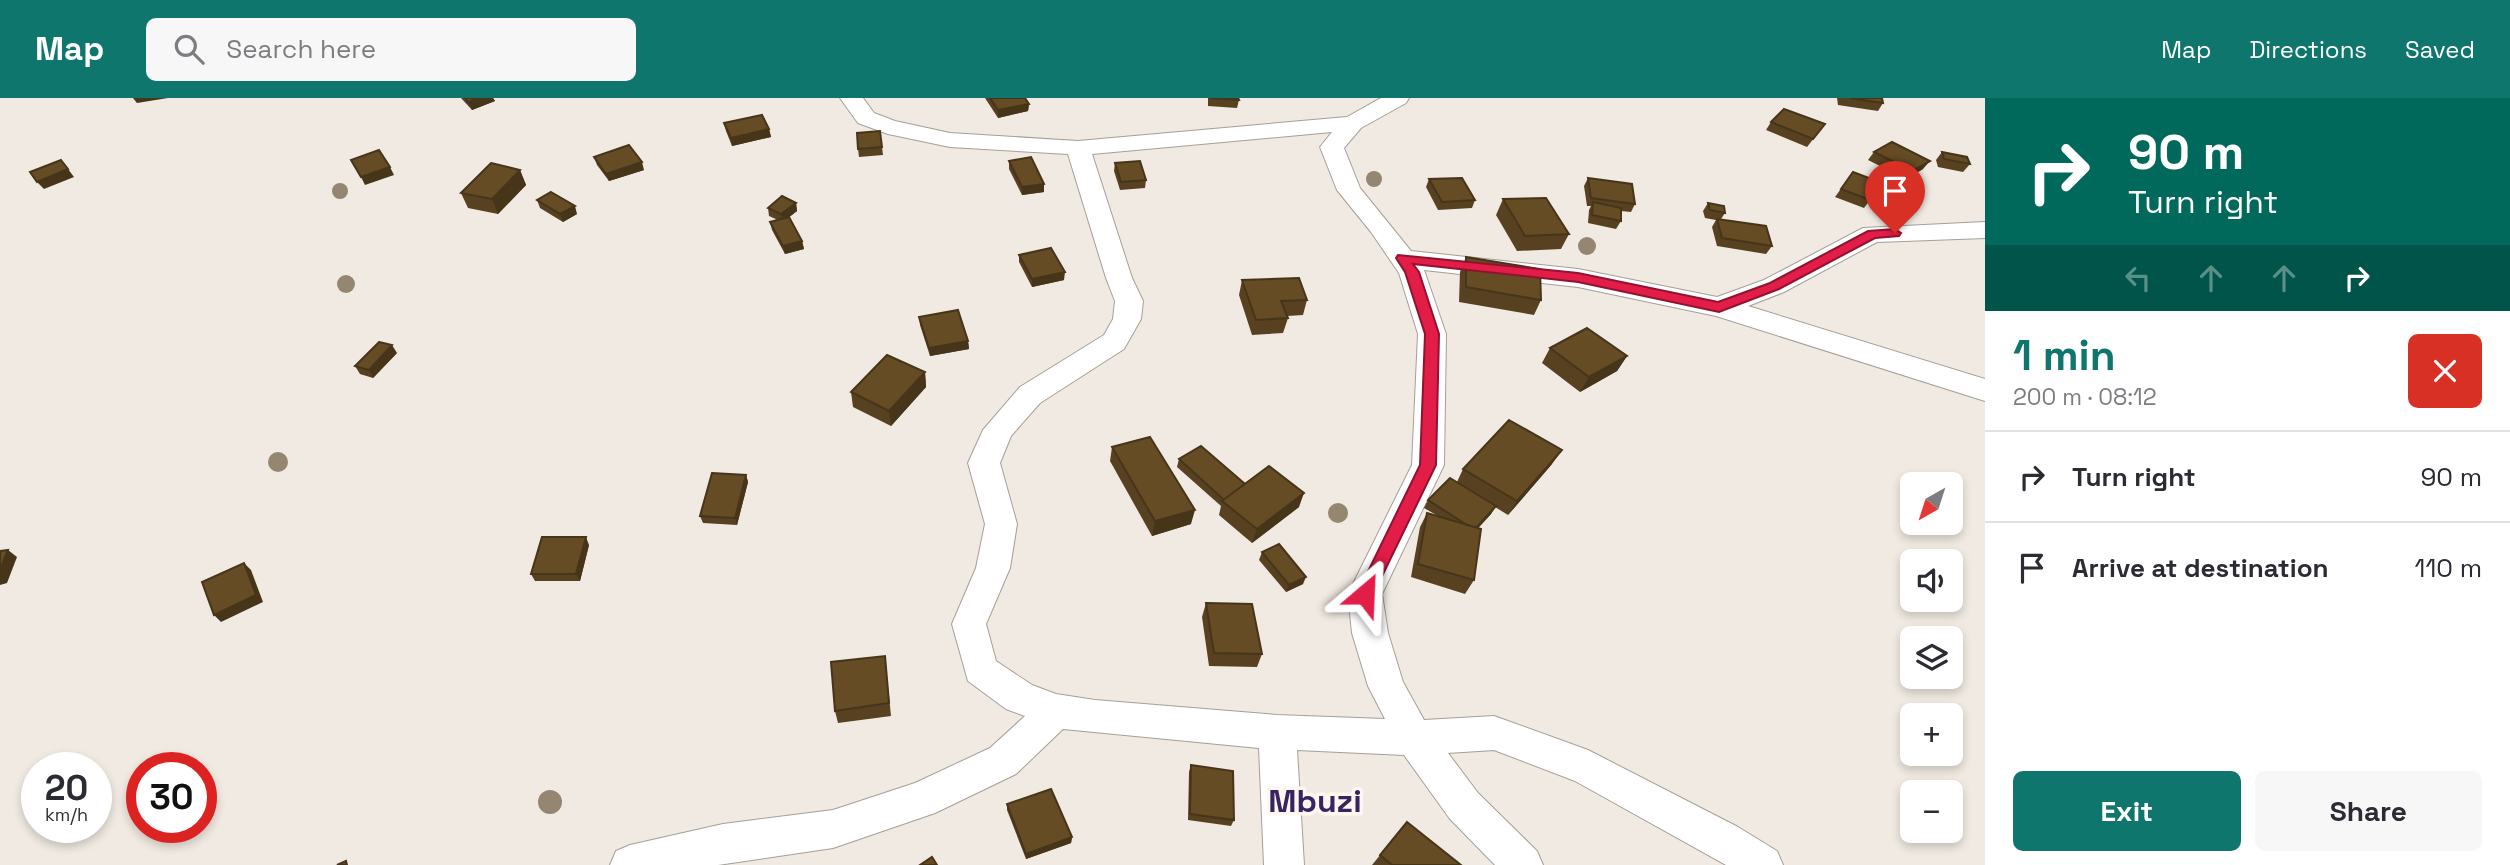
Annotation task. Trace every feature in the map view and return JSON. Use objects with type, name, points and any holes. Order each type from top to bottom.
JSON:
[{"type":"street","points":[[851,98],[866,118],[913,132],[950,140],[1078,148],[1260,134],[1353,123]]},
{"type":"street","points":[[1398,98],[1353,123],[1332,147],[1349,190],[1380,226],[1412,272],[1432,334],[1428,465],[1365,594],[1370,634],[1386,686],[1414,738],[1464,806],[1523,865]]},
{"type":"street","points":[[1078,148],[1098,204],[1119,278],[1129,301],[1127,319],[1114,342],[1030,395],[998,430],[984,463],[1001,524],[993,568],[969,624],[981,670],[1019,697],[1056,711],[1095,717],[1277,732],[1414,738],[1494,733],[1588,768],[1763,865]]},
{"type":"street","points":[[1719,307],[1774,286],[1872,234],[1985,230]]},
{"type":"street","points":[[1403,258],[1578,278],[1719,307],[1985,390]]},
{"type":"street","points":[[630,865],[723,844],[833,829],[921,800],[1003,761],[1056,711]]},
{"type":"street","points":[[1277,732],[1284,865]]},
{"type":"building","points":[[990,98],[1025,98],[1029,104],[998,110]]},
{"type":"building","points":[[1850,98],[1882,98],[1883,103]]},
{"type":"building","points":[[1784,109],[1825,124],[1813,139],[1771,122]]},
{"type":"building","points":[[762,115],[769,129],[731,138],[724,123]]},
{"type":"building","points":[[880,131],[882,147],[858,149],[857,133]]},
{"type":"building","points":[[1892,142],[1930,161],[1912,171],[1874,152]]},
{"type":"building","points":[[629,145],[642,162],[606,174],[594,157]]},
{"type":"building","points":[[379,150],[390,167],[361,177],[351,160]]},
{"type":"building","points":[[1942,152],[1967,157],[1970,164],[1944,159]]},
{"type":"building","points":[[1031,157],[1044,184],[1022,187],[1009,161]]},
{"type":"building","points":[[61,160],[68,169],[37,182],[30,172]]},
{"type":"building","points":[[1140,161],[1146,180],[1121,182],[1115,163]]},
{"type":"building","points":[[491,163],[520,170],[492,199],[461,193]]},
{"type":"building","points":[[1853,172],[1882,183],[1870,200],[1841,189]]},
{"type":"building","points":[[1462,178],[1475,200],[1442,202],[1429,179]]},
{"type":"building","points":[[1588,178],[1632,184],[1635,204],[1591,198]]},
{"type":"building","points":[[551,192],[575,206],[560,214],[537,200]]},
{"type":"building","points":[[782,196],[796,203],[781,214],[768,208]]},
{"type":"building","points":[[1546,198],[1569,234],[1525,236],[1503,199]]},
{"type":"building","points":[[1593,202],[1621,208],[1621,221],[1592,215]]},
{"type":"building","points":[[1708,203],[1724,206],[1725,213],[1710,210]]},
{"type":"building","points":[[789,217],[802,241],[783,246],[770,222]]},
{"type":"building","points":[[1717,219],[1766,226],[1772,246],[1722,238]]},
{"type":"building","points":[[1051,248],[1065,272],[1032,279],[1019,255]]},
{"type":"building","points":[[1466,257],[1540,269],[1541,300],[1466,287]]},
{"type":"building","points":[[1299,278],[1307,300],[1281,301],[1288,318],[1256,320],[1242,280]]},
{"type":"building","points":[[958,310],[968,341],[929,348],[919,317]]},
{"type":"building","points":[[1587,328],[1627,356],[1589,377],[1550,348]]},
{"type":"building","points":[[379,342],[392,345],[369,370],[355,366]]},
{"type":"building","points":[[887,355],[925,372],[889,411],[851,392]]},
{"type":"building","points":[[1509,420],[1562,450],[1517,501],[1463,469]]},
{"type":"building","points":[[1150,437],[1195,510],[1155,521],[1112,447]]},
{"type":"building","points":[[1201,446],[1245,484],[1224,500],[1179,459]]},
{"type":"building","points":[[1269,466],[1304,493],[1257,529],[1222,501]]},
{"type":"building","points":[[712,473],[746,475],[735,518],[700,516]]},
{"type":"building","points":[[1450,478],[1496,506],[1476,528],[1428,500]]},
{"type":"building","points":[[1427,513],[1481,529],[1474,580],[1418,564]]},
{"type":"building","points":[[542,537],[586,537],[576,574],[531,574]]},
{"type":"building","points":[[1279,544],[1306,577],[1289,585],[1262,552]]},
{"type":"building","points":[[8,550],[0,570],[0,551]]},
{"type":"building","points":[[244,563],[256,595],[214,615],[202,582]]},
{"type":"building","points":[[1206,603],[1252,604],[1262,654],[1214,653]]},
{"type":"building","points":[[885,656],[889,703],[835,711],[831,662]]},
{"type":"building","points":[[1191,765],[1233,771],[1234,820],[1190,814]]},
{"type":"building","points":[[1051,789],[1072,837],[1026,854],[1007,804]]},
{"type":"building","points":[[1407,822],[1461,865],[1392,865],[1380,855]]},
{"type":"building","points":[[932,857],[937,865],[920,865]]},
{"type":"district","name":"Mbuzi","points":[[1315,801]]},
{"type":"route","points":[[1365,594],[1428,465],[1432,334],[1412,272],[1403,258],[1578,278],[1719,307],[1774,286],[1872,234],[1895,233]]}]
